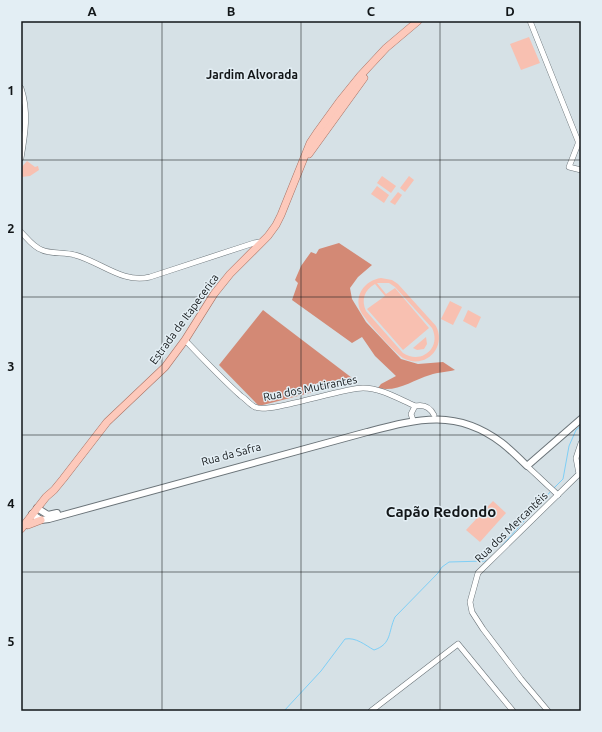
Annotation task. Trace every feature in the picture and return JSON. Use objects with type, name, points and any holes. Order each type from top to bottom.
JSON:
[{"type":"main road","name":"Estrada de Itapecerica","points":[[21,532],[36,517],[38,509],[46,497],[54,490],[107,422],[165,367],[185,340],[209,301],[219,288],[230,274],[261,243],[276,225],[300,168],[322,135],[376,60],[396,39],[418,21]]},
{"type":"main road","points":[[283,210],[285,217]]},
{"type":"main road","points":[[527,463],[581,414]]},
{"type":"main road","points":[[434,415],[456,417],[487,429],[504,440],[527,463]]},
{"type":"main road","name":"Rua da Safra","points":[[38,509],[46,514],[53,514],[206,471],[412,419],[434,415]]},
{"type":"main road","points":[[527,463],[581,418]]},
{"type":"main road","points":[[412,419],[452,420],[468,424],[502,443],[527,463]]},
{"type":"main road","name":"Rua da Safra","points":[[36,517],[412,419]]},
{"type":"main road","name":"Estrada de Itapecerica","points":[[21,529],[36,517]]},
{"type":"street","points":[[530,21],[578,140],[578,144],[569,166]]},
{"type":"street","points":[[21,88],[25,112],[25,127],[21,158]]},
{"type":"street","points":[[569,166],[581,166]]},
{"type":"street","points":[[569,166],[581,170]]},
{"type":"street","points":[[21,232],[36,247],[44,251],[76,255],[117,274],[140,278],[163,273],[254,243],[261,243]]},
{"type":"street","name":"Rua dos Mutirantes","points":[[185,340],[234,389],[253,406],[259,409],[363,388],[379,391],[415,406]]},
{"type":"street","points":[[412,419],[412,411],[415,406],[426,406],[434,415]]},
{"type":"street","name":"Rua dos Mercantéis","points":[[548,711],[521,679],[479,623],[472,612],[470,605],[472,591],[478,573],[579,474],[576,458],[581,444]]},
{"type":"street","points":[[527,463],[558,493]]},
{"type":"street","points":[[371,711],[458,644],[513,711]]},
{"type":"shaded area","points":[[529,37],[540,63],[521,70],[510,44]]},
{"type":"shaded area","points":[[27,161],[35,167],[38,166],[39,170],[30,176],[21,177],[21,168]]},
{"type":"shaded area","points":[[382,176],[396,186],[391,193],[377,183]]},
{"type":"shaded area","points":[[409,176],[414,180],[405,192],[400,188]]},
{"type":"shaded area","points":[[377,186],[389,195],[384,203],[371,194]]},
{"type":"shaded area","points":[[398,192],[402,195],[395,205],[390,202]]},
{"type":"shaded area","points":[[339,243],[372,265],[358,277],[350,288],[352,299],[366,322],[401,359],[418,364],[443,362],[455,370],[433,374],[391,389],[378,388],[381,384],[396,376],[375,356],[362,337],[352,343],[292,300],[298,283],[295,280],[301,266],[311,252],[316,254],[319,249]]},
{"type":"shaded area","points":[[381,278],[392,280],[398,284],[436,326],[439,334],[439,342],[432,355],[419,361],[411,361],[403,358],[393,350],[368,322],[361,312],[358,300],[366,285],[375,279]],"holes":[[[377,283],[389,283],[395,287],[432,328],[434,342],[432,348],[423,356],[410,356],[403,353],[364,307],[364,296],[368,289],[375,284],[385,296],[367,309],[403,350],[429,328],[395,288],[386,294]]]},
{"type":"shaded area","points":[[450,301],[462,307],[453,325],[441,319]]},
{"type":"shaded area","points":[[263,310],[356,381],[259,406],[219,365]]},
{"type":"shaded area","points":[[468,310],[481,317],[476,328],[463,321]]},
{"type":"shaded area","points":[[426,337],[427,344],[424,349],[417,350],[413,348]]},
{"type":"shaded area","points":[[493,501],[506,513],[480,542],[466,530]]},
{"type":"waterway","points":[[553,489],[563,479],[569,446],[576,430],[581,426]]},
{"type":"waterway","points":[[500,548],[551,491]]},
{"type":"waterway","points":[[284,711],[321,671],[345,639],[357,640],[374,650],[380,647],[387,641],[395,617],[442,567],[449,562],[486,561]]},
{"type":"district","name":"Jardim Alvorada","points":[[252,75]]},
{"type":"district","name":"Capão Redondo","points":[[441,512]]}]
